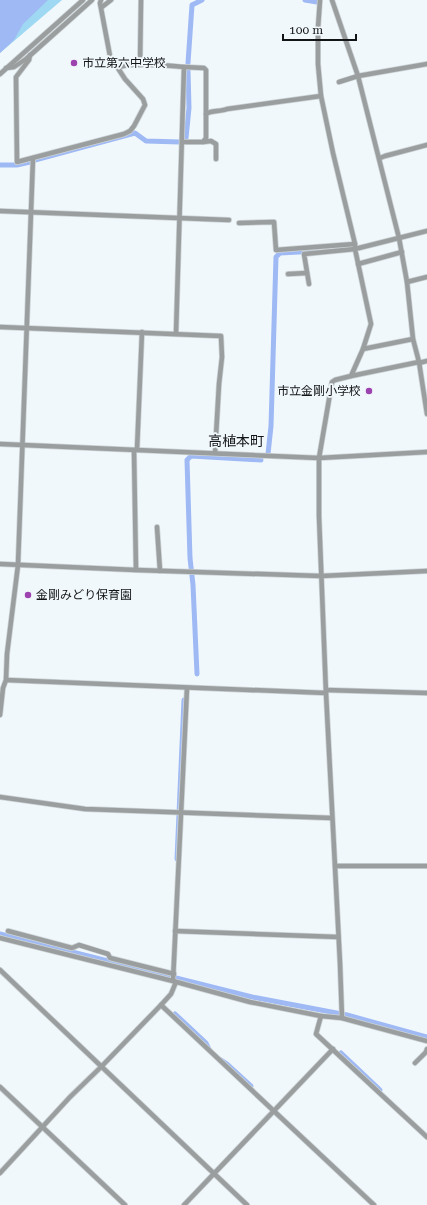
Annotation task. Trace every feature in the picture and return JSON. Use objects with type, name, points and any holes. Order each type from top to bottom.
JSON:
[{"type":"street","points":[[0,74],[82,0]]},
{"type":"street","points":[[6,68],[14,67],[92,0]]},
{"type":"street","points":[[30,54],[30,60],[16,77],[17,162],[124,134],[130,131],[145,105],[145,102],[125,79],[110,56],[102,7],[100,3],[101,0]]},
{"type":"street","points":[[102,7],[111,0]]},
{"type":"street","points":[[140,65],[141,0]]},
{"type":"street","points":[[320,0],[318,64],[321,96],[371,324],[363,349],[351,376]]},
{"type":"street","points":[[332,0],[358,76],[380,158],[399,238],[407,282],[413,340],[419,362],[427,414]]},
{"type":"street","points":[[339,82],[358,76],[427,64]]},
{"type":"street","points":[[118,68],[124,65],[204,68],[206,70],[206,138],[203,142]]},
{"type":"street","points":[[176,334],[184,67]]},
{"type":"street","points":[[206,114],[209,112],[220,112],[227,109],[321,96]]},
{"type":"street","points":[[182,142],[212,141],[216,144],[216,159]]},
{"type":"street","points":[[380,158],[427,145]]},
{"type":"street","points":[[0,715],[3,688],[6,680],[7,654],[18,565],[33,158]]},
{"type":"street","points":[[0,212],[229,220]]},
{"type":"street","points":[[239,223],[274,222],[276,250],[355,246]]},
{"type":"street","points":[[309,284],[304,254],[399,238],[427,231]]},
{"type":"street","points":[[358,264],[402,252]]},
{"type":"street","points":[[288,274],[307,273]]},
{"type":"street","points":[[407,282],[427,277]]},
{"type":"street","points":[[0,327],[221,336],[222,357],[215,453]]},
{"type":"street","points":[[136,570],[135,450],[142,332]]},
{"type":"street","points":[[363,349],[413,340]]},
{"type":"street","points":[[342,1017],[321,576],[320,458],[332,382],[351,376],[427,361]]},
{"type":"street","points":[[0,444],[320,458],[427,452]]},
{"type":"street","points":[[157,527],[160,571]]},
{"type":"street","points":[[0,564],[321,576],[427,571]]},
{"type":"street","points":[[6,680],[187,688],[427,693]]},
{"type":"street","points":[[0,1173],[70,1096],[162,1005],[171,994],[175,981],[179,813],[187,688]]},
{"type":"street","points":[[0,797],[85,809],[332,818]]},
{"type":"street","points":[[335,866],[427,866]]},
{"type":"street","points":[[175,931],[338,937]]},
{"type":"street","points":[[8,932],[72,948],[79,946],[108,954],[110,958],[174,974]]},
{"type":"street","points":[[0,938],[175,981],[250,1002],[321,1016],[342,1017],[427,1041]]},
{"type":"street","points":[[0,970],[247,1205]]},
{"type":"street","points":[[162,1005],[374,1205]]},
{"type":"street","points":[[321,1016],[316,1034],[427,1137]]},
{"type":"street","points":[[184,1205],[333,1049]]},
{"type":"street","points":[[415,1064],[427,1049]]},
{"type":"street","points":[[0,1087],[125,1205]]},
{"type":"shaded area","points":[[0,0],[62,0],[0,53]]},
{"type":"shaded area","points":[[0,0],[48,0],[23,24],[14,40],[0,53]]},
{"type":"waterway","points":[[188,63],[192,5],[202,0]]},
{"type":"waterway","points":[[305,0],[317,2]]},
{"type":"waterway","points":[[186,138],[189,108],[188,70]]},
{"type":"waterway","points":[[35,160],[135,133],[146,141],[180,142]]},
{"type":"waterway","points":[[0,165],[17,165],[30,162]]},
{"type":"waterway","points":[[268,454],[271,426],[276,257],[280,253],[317,251]]},
{"type":"waterway","points":[[197,674],[193,585],[190,558],[187,460],[191,456],[261,460]]},
{"type":"waterway","points":[[177,859],[184,700]]},
{"type":"waterway","points":[[0,934],[252,997],[347,1015],[427,1037]]},
{"type":"waterway","points":[[175,1014],[206,1043],[209,1049]]},
{"type":"waterway","points":[[341,1053],[380,1090]]},
{"type":"waterway","points":[[221,1060],[251,1086]]},
{"type":"place","name":"市立第六中学校","points":[[74,63]]},
{"type":"place","name":"市立金剛小学校","points":[[369,391]]},
{"type":"place","name":"金剛みどり保育園","points":[[28,595]]},
{"type":"district","name":"高植本町","points":[[236,441]]}]
